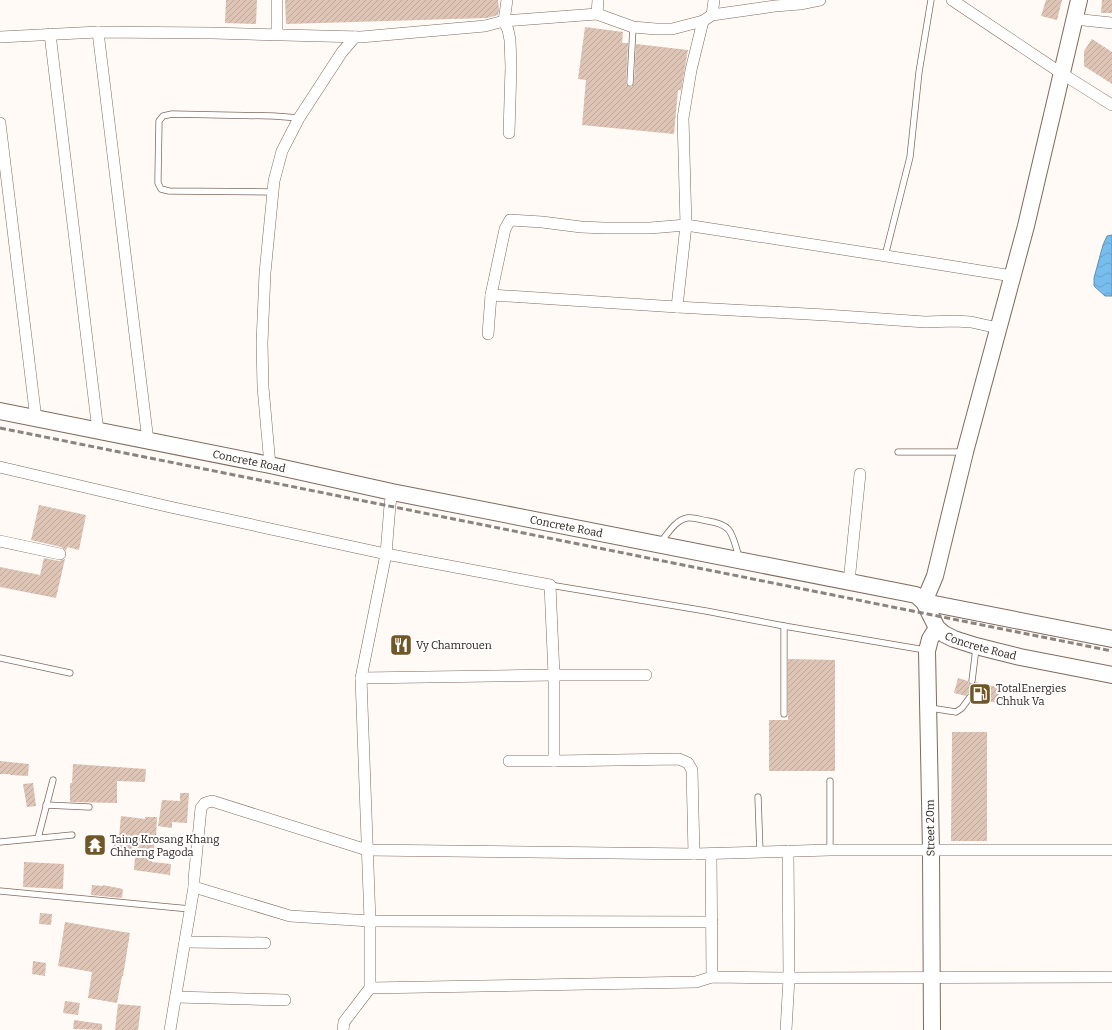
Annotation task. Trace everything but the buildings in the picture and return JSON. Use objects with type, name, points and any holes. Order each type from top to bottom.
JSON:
[{"type":"street","points":[[276,0],[277,34]]},
{"type":"street","points":[[506,0],[504,21],[510,40],[511,67],[509,133]]},
{"type":"street","points":[[597,14],[598,0]]},
{"type":"street","points":[[677,307],[686,225],[683,118],[691,70],[714,0]]},
{"type":"street","points":[[0,37],[98,32],[277,34],[354,37],[485,26],[504,21],[597,14],[633,26],[656,29],[672,29],[708,18],[775,3],[800,4],[820,0]]},
{"type":"street","points":[[952,0],[1061,73],[1112,105]]},
{"type":"street","points":[[1079,0],[1026,226],[965,452],[935,576],[924,602],[1112,639]]},
{"type":"street","points":[[1074,19],[1112,23]]},
{"type":"street","points":[[98,32],[148,441]]},
{"type":"street","points":[[50,34],[98,431]]},
{"type":"street","points":[[270,466],[263,387],[262,343],[265,273],[274,181],[282,151],[299,118],[354,37]]},
{"type":"street","points":[[0,123],[36,419]]},
{"type":"street","points":[[488,334],[491,294],[505,229],[510,220],[604,228],[650,228],[686,225],[1012,276]]},
{"type":"street","points":[[491,294],[925,322],[971,322],[998,328]]},
{"type":"street","name":"Concrete Road","points":[[0,412],[392,492],[906,592],[916,596],[924,602],[937,628],[944,634],[954,639],[1020,657],[1112,675]]},
{"type":"street","points":[[0,467],[170,507],[386,554],[550,586],[554,675],[554,761]]},
{"type":"street","points":[[849,582],[860,474]]},
{"type":"street","points":[[342,1030],[344,1022],[370,988],[370,921],[361,678],[386,554],[392,492]]},
{"type":"street","points":[[0,541],[60,554]]},
{"type":"street","name":"Street 20m","points":[[932,1030],[931,851],[927,651],[930,638],[937,628]]},
{"type":"street","points":[[361,678],[646,675]]},
{"type":"street","points":[[509,761],[678,759],[688,763],[692,770],[694,854]]},
{"type":"street","points":[[170,1030],[194,886],[201,808],[205,803],[212,800],[367,850],[712,854],[830,850],[1112,850]]},
{"type":"street","points":[[786,1030],[789,978],[788,851]]},
{"type":"street","points":[[712,854],[712,976]]},
{"type":"street","points":[[194,886],[290,916],[370,921],[712,922]]},
{"type":"street","points":[[185,942],[265,943]]},
{"type":"street","points":[[370,988],[696,982],[712,976],[789,978],[1112,977]]},
{"type":"street","points":[[176,997],[285,1000]]},
{"type":"lane","points":[[885,256],[910,157],[919,72],[931,0]]},
{"type":"lane","points":[[630,83],[633,26]]},
{"type":"lane","points":[[273,192],[169,191],[161,189],[158,182],[159,121],[163,116],[172,114],[274,116],[299,118]]},
{"type":"lane","points":[[898,452],[965,452]]},
{"type":"lane","points":[[660,544],[677,523],[687,518],[715,522],[728,529],[732,536],[740,560]]},
{"type":"lane","points":[[550,586],[706,611],[927,651]]},
{"type":"lane","points":[[784,626],[784,714]]},
{"type":"lane","points":[[972,681],[976,646]]},
{"type":"lane","points":[[0,658],[70,673]]},
{"type":"lane","points":[[928,708],[956,712],[962,708],[970,697]]},
{"type":"lane","points":[[38,838],[53,780]]},
{"type":"lane","points":[[830,781],[830,850]]},
{"type":"lane","points":[[758,797],[760,852]]},
{"type":"lane","points":[[46,805],[89,807]]},
{"type":"lane","points":[[0,842],[72,835]]},
{"type":"lane","points":[[0,891],[190,909]]},
{"type":"water","points":[[1112,235],[1112,296],[1105,296],[1094,286],[1094,278],[1103,245],[1107,236]]},
{"type":"railway","points":[[0,428],[1112,651]]},
{"type":"place","name":"Vy Chamrouen","points":[[401,645]]},
{"type":"place","name":"TotalEnergies Chhuk Va","points":[[980,694]]},
{"type":"place","name":"Taing Krosang Khang Chherng Pagoda","points":[[95,845]]}]
